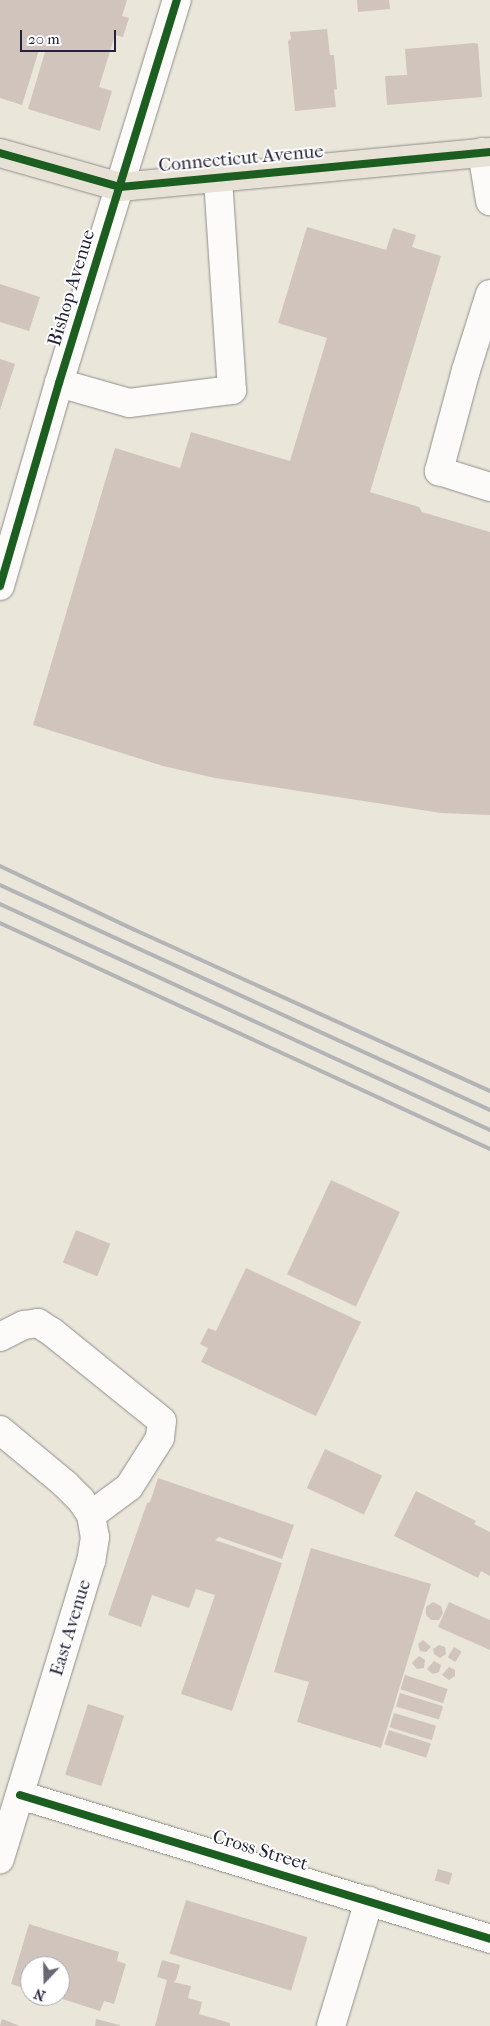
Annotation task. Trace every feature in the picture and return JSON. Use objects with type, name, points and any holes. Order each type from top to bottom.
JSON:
[{"type":"main road","name":"Connecticut Avenue","points":[[0,153],[120,187],[486,152]]},
{"type":"street","name":"Bishop Avenue","points":[[0,586],[59,383],[177,0]]},
{"type":"street","points":[[486,152],[490,202]]},
{"type":"street","points":[[59,383],[129,403],[232,390],[218,177]]},
{"type":"street","points":[[490,294],[482,341],[439,471],[490,487]]},
{"type":"street","points":[[0,1337],[24,1326],[38,1323],[52,1332],[162,1421],[160,1438],[129,1487],[91,1515]]},
{"type":"street","name":"East Avenue","points":[[0,1430],[65,1484],[81,1500],[91,1515],[95,1537],[91,1561],[0,1859]]},
{"type":"street","name":"Cross Street","points":[[20,1795],[490,1939]]},
{"type":"street","points":[[331,2026],[369,1902]]},
{"type":"building","points":[[0,0],[127,0],[122,16],[129,18],[123,37],[115,35],[99,87],[112,91],[100,131],[28,109],[45,52],[39,50],[22,105],[0,98]]},
{"type":"building","points":[[357,0],[389,0],[390,9],[358,12]]},
{"type":"building","points":[[327,29],[330,55],[334,55],[337,89],[334,90],[336,107],[295,111],[288,41],[291,39],[290,32]]},
{"type":"building","points":[[478,44],[482,97],[387,105],[385,76],[407,75],[405,49]]},
{"type":"building","points":[[307,227],[386,250],[393,228],[416,235],[412,247],[441,256],[370,492],[419,507],[422,512],[490,532],[490,815],[441,813],[215,778],[163,766],[33,725],[115,448],[180,468],[191,432],[290,461],[327,338],[278,323]]},
{"type":"building","points":[[0,284],[40,297],[29,331],[0,322]]},
{"type":"building","points":[[0,359],[15,364],[0,410]]},
{"type":"building","points":[[331,1180],[400,1212],[356,1306],[287,1274]]},
{"type":"building","points":[[76,1230],[110,1244],[97,1276],[63,1262]]},
{"type":"building","points":[[246,1268],[361,1322],[316,1416],[201,1362],[208,1348],[200,1344],[208,1328],[216,1331]]},
{"type":"building","points":[[325,1449],[382,1476],[364,1515],[307,1488]]},
{"type":"building","points":[[158,1478],[294,1525],[282,1559],[219,1537],[215,1540],[282,1563],[232,1711],[181,1694],[215,1595],[196,1589],[189,1608],[152,1595],[141,1627],[108,1615],[147,1503],[150,1502]]},
{"type":"building","points":[[416,1491],[476,1521],[474,1524],[490,1532],[490,1576],[481,1571],[478,1578],[394,1536]]},
{"type":"building","points":[[311,1548],[431,1584],[381,1748],[297,1722],[309,1682],[274,1672]]},
{"type":"building","points":[[433,1602],[441,1606],[443,1613],[439,1620],[431,1620],[426,1615],[426,1607]]},
{"type":"building","points":[[449,1602],[490,1620],[490,1650],[438,1627]]},
{"type":"building","points":[[423,1640],[431,1647],[426,1652],[420,1651],[418,1644]]},
{"type":"building","points":[[439,1645],[445,1647],[446,1654],[440,1658],[434,1654],[433,1649]]},
{"type":"building","points":[[454,1647],[462,1652],[455,1662],[448,1657]]},
{"type":"building","points":[[419,1656],[425,1660],[424,1668],[417,1669],[412,1663]]},
{"type":"building","points":[[434,1661],[441,1665],[439,1672],[433,1674],[427,1669]]},
{"type":"building","points":[[449,1667],[455,1670],[455,1676],[449,1680],[442,1675]]},
{"type":"building","points":[[405,1675],[448,1689],[443,1703],[400,1689]]},
{"type":"building","points":[[400,1693],[443,1706],[439,1720],[396,1706]]},
{"type":"building","points":[[88,1704],[124,1716],[101,1786],[65,1774]]},
{"type":"building","points":[[394,1713],[436,1726],[432,1740],[390,1727]]},
{"type":"building","points":[[389,1730],[431,1744],[426,1758],[384,1744]]},
{"type":"building","points":[[438,1869],[452,1873],[449,1885],[435,1881]]},
{"type":"building","points":[[186,1900],[307,1937],[291,1991],[170,1954]]},
{"type":"building","points":[[29,1924],[119,1952],[117,1961],[126,1964],[114,2004],[104,2001],[100,2011],[70,2001],[70,1956],[20,1956],[20,1987],[11,1984]]},
{"type":"building","points":[[162,1960],[180,1965],[176,1980],[173,1982],[191,1986],[188,1998],[202,2002],[199,2014],[230,2023],[230,2026],[155,2026],[167,1980],[157,1977]]},
{"type":"building","points":[[2,2019],[20,2026],[0,2026]]},
{"type":"building","points":[[96,2019],[120,2025],[120,2026],[95,2026]]},
{"type":"railway","points":[[0,866],[135,930],[490,1091]]},
{"type":"railway","points":[[0,885],[490,1110]]},
{"type":"railway","points":[[0,904],[490,1130]]},
{"type":"railway","points":[[0,923],[490,1149]]},
{"type":"cycle path","points":[[0,586],[59,383],[177,0]]},
{"type":"cycle path","points":[[0,153],[120,187],[490,152]]},
{"type":"cycle path","points":[[20,1795],[490,1939]]}]
